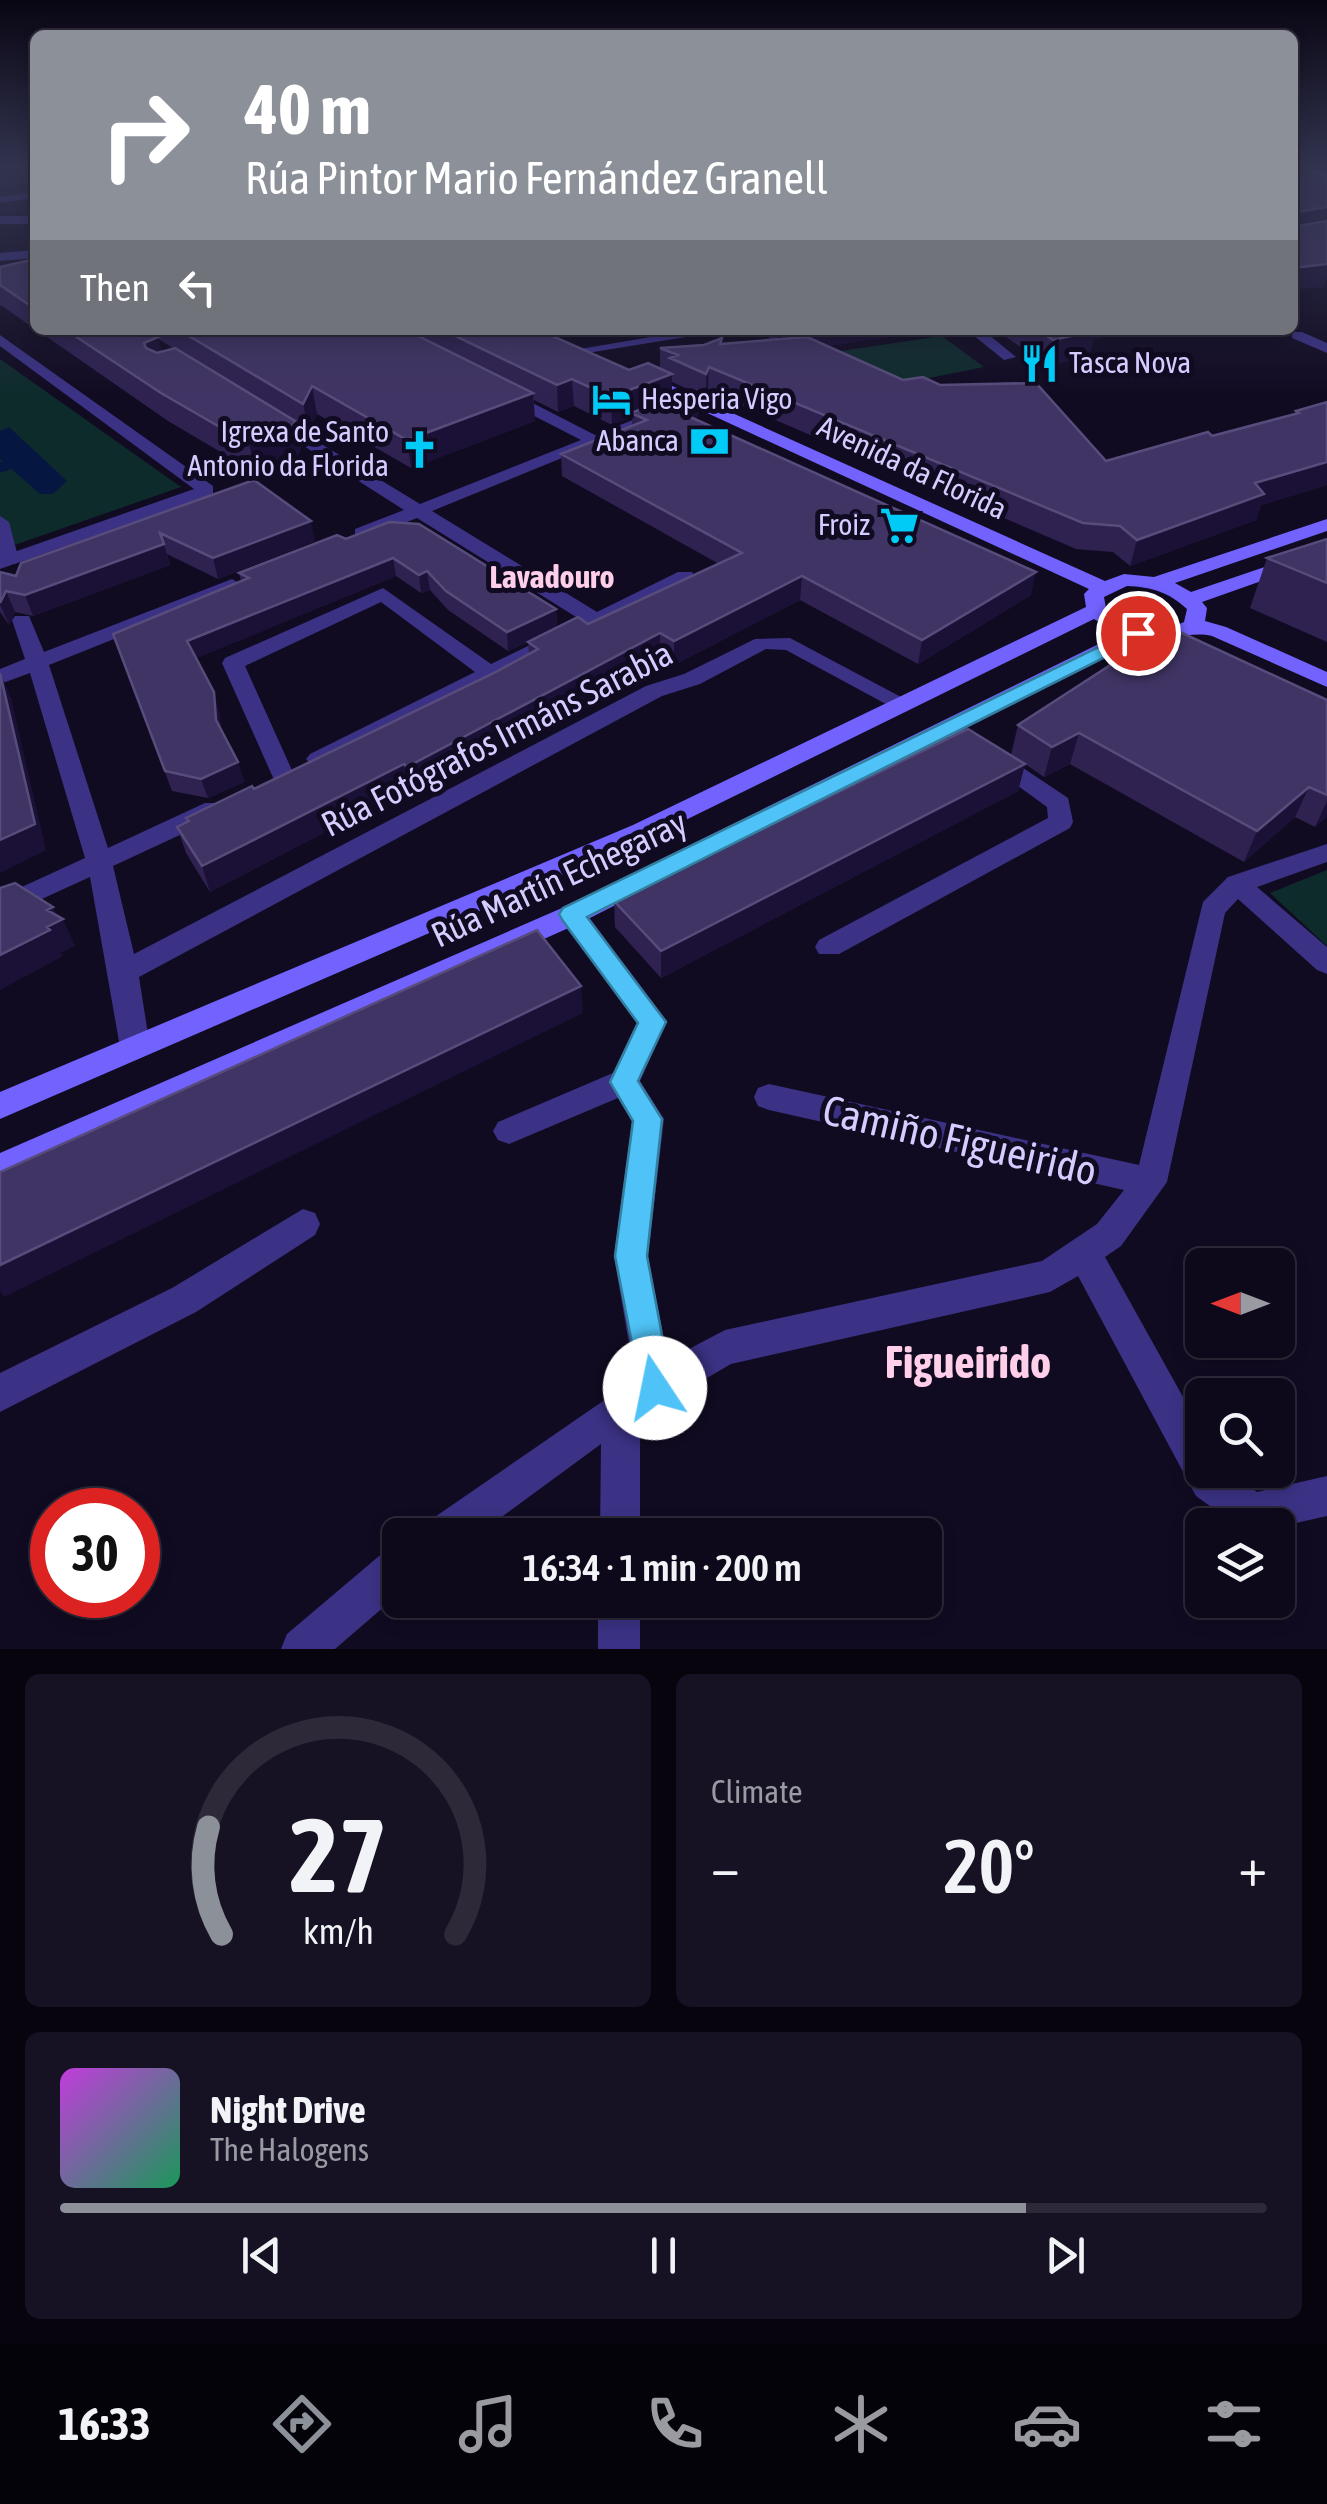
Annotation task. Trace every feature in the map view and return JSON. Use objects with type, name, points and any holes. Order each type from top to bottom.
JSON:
[{"type":"main road","name":"Avenida da Florida","points":[[574,347],[1098,598],[1112,624],[1138,633]]},
{"type":"main road","points":[[1156,583],[1327,524]]},
{"type":"main road","points":[[1190,599],[1327,552]]},
{"type":"main road","points":[[1098,598],[1124,580],[1156,583],[1190,599],[1199,617],[1194,625],[1172,635],[1138,633]]},
{"type":"main road","name":"Rúa Martín Echegaray","points":[[0,1106],[642,831],[905,705],[1098,598]]},
{"type":"main road","points":[[1194,625],[1219,631],[1327,680]]},
{"type":"main road","name":"Rúa Martín Echegaray","points":[[0,1168],[572,914],[1138,633]]},
{"type":"street","points":[[0,257],[30,254]]},
{"type":"street","points":[[574,347],[678,335]]},
{"type":"street","points":[[980,335],[1009,357]]},
{"type":"street","points":[[1297,335],[1327,350]]},
{"type":"street","points":[[0,339],[206,490],[7,566],[0,522]]},
{"type":"street","points":[[492,389],[592,440]]},
{"type":"street","points":[[347,539],[693,402]]},
{"type":"street","name":"Rúa Fotógrafos Irmáns Sarabia","points":[[246,405],[594,619]]},
{"type":"street","points":[[0,677],[257,575]]},
{"type":"street","points":[[488,672],[383,594],[233,664],[274,781],[685,576]]},
{"type":"street","points":[[22,620],[40,662],[98,864],[124,972],[135,1048]]},
{"type":"street","name":"Rúa Fotógrafos Irmáns Sarabia","points":[[124,972],[654,691],[692,679],[762,643],[790,644],[905,705]]},
{"type":"street","points":[[829,947],[1062,822],[1059,804],[950,726]]},
{"type":"street","points":[[0,908],[229,802]]},
{"type":"street","points":[[1327,852],[1236,884],[1327,963]]},
{"type":"street","name":"Camiño Figueirido","points":[[467,1518],[621,1407],[725,1348],[1050,1276],[1109,1235],[1150,1182],[1212,909],[1236,884]]},
{"type":"street","points":[[509,1131],[624,1082],[652,1022],[572,914]]},
{"type":"street","points":[[624,1082],[648,1119],[631,1256],[655,1388]]},
{"type":"street","name":"Camiño Figueirido","points":[[769,1097],[1150,1182]]},
{"type":"street","points":[[0,1393],[184,1300],[304,1224]]},
{"type":"street","points":[[1084,1252],[1185,1436]]},
{"type":"street","points":[[620,1518],[621,1407]]},
{"type":"street","points":[[1219,1488],[1253,1512],[1327,1496]]},
{"type":"street","points":[[302,1649],[382,1581]]},
{"type":"street","points":[[619,1649],[620,1618]]},
{"type":"green space","points":[[942,336],[984,367],[870,390],[800,357]]},
{"type":"green space","points":[[0,359],[181,487],[0,550]]},
{"type":"green space","points":[[1327,870],[1327,946],[1270,893]]},
{"type":"water","points":[[9,427],[67,481],[53,494],[40,494],[0,459],[0,431]]},
{"type":"building","points":[[1298,242],[1327,242],[1327,264],[1298,267]]},
{"type":"building","points":[[30,260],[30,306],[0,285],[0,267]]},
{"type":"building","points":[[74,335],[155,335],[158,337],[144,343],[146,348],[157,353],[175,348],[295,421],[290,430],[249,444],[161,393]]},
{"type":"building","points":[[187,335],[416,335],[533,393],[407,440],[312,386],[303,404]]},
{"type":"building","points":[[453,335],[550,335],[629,370],[648,363],[672,374],[611,397],[572,379],[557,385]]},
{"type":"building","points":[[1045,335],[1076,335],[1053,340]]},
{"type":"building","points":[[807,337],[903,380],[923,377],[940,385],[1036,383],[1106,461],[1208,432],[1212,436],[1299,413],[1296,411],[1327,402],[1327,462],[1255,483],[1264,494],[1137,540],[1120,526],[1083,523],[709,367],[706,374],[670,358],[678,355],[660,348],[704,345],[722,338],[720,344]]},
{"type":"building","points":[[692,389],[699,392],[688,416],[1036,572],[922,640],[802,576],[674,641],[660,633],[407,767],[404,764],[202,866],[177,827],[189,821],[186,818],[492,674],[538,649],[528,642],[578,617],[588,624],[742,553],[561,454],[647,420],[631,413]]},
{"type":"building","points":[[254,480],[311,521],[213,558],[160,533],[164,544],[25,595],[6,591],[0,603],[0,572],[16,576],[21,563]]},
{"type":"building","points":[[389,522],[419,524],[556,609],[507,632],[446,591],[427,571],[419,575],[393,558],[187,641],[214,692],[216,720],[238,762],[201,779],[165,771],[113,634],[249,578],[239,573],[337,535],[346,539]]},
{"type":"building","points":[[1327,539],[1327,583],[1267,558]]},
{"type":"building","points":[[1169,627],[1327,700],[1327,795],[1309,787],[1257,831],[1079,733],[1052,747],[1018,725]]},
{"type":"building","points":[[0,673],[35,824],[0,840]]},
{"type":"building","points":[[968,729],[1025,764],[661,951],[614,901]]},
{"type":"building","points":[[15,883],[53,907],[47,910],[63,919],[47,927],[50,930],[0,955],[0,888]]},
{"type":"building","points":[[537,930],[581,986],[0,1265],[0,1172]]},
{"type":"waterway","points":[[0,467],[6,466]]},
{"type":"place","name":"Tasca Nova","points":[[1039,363]]},
{"type":"place","name":"Hesperia Vigo","points":[[611,399]]},
{"type":"place","name":"Abanca","points":[[709,441]]},
{"type":"place","name":"Igrexa de Santo Antonio da Florida","points":[[419,449]]},
{"type":"place","name":"Froiz","points":[[900,525]]},
{"type":"district","name":"Lavadouro","points":[[552,577]]},
{"type":"district","name":"Figueirido","points":[[968,1362]]},
{"type":"route","points":[[655,1388],[631,1256],[648,1119],[624,1082],[652,1022],[572,914],[1138,633]]}]
